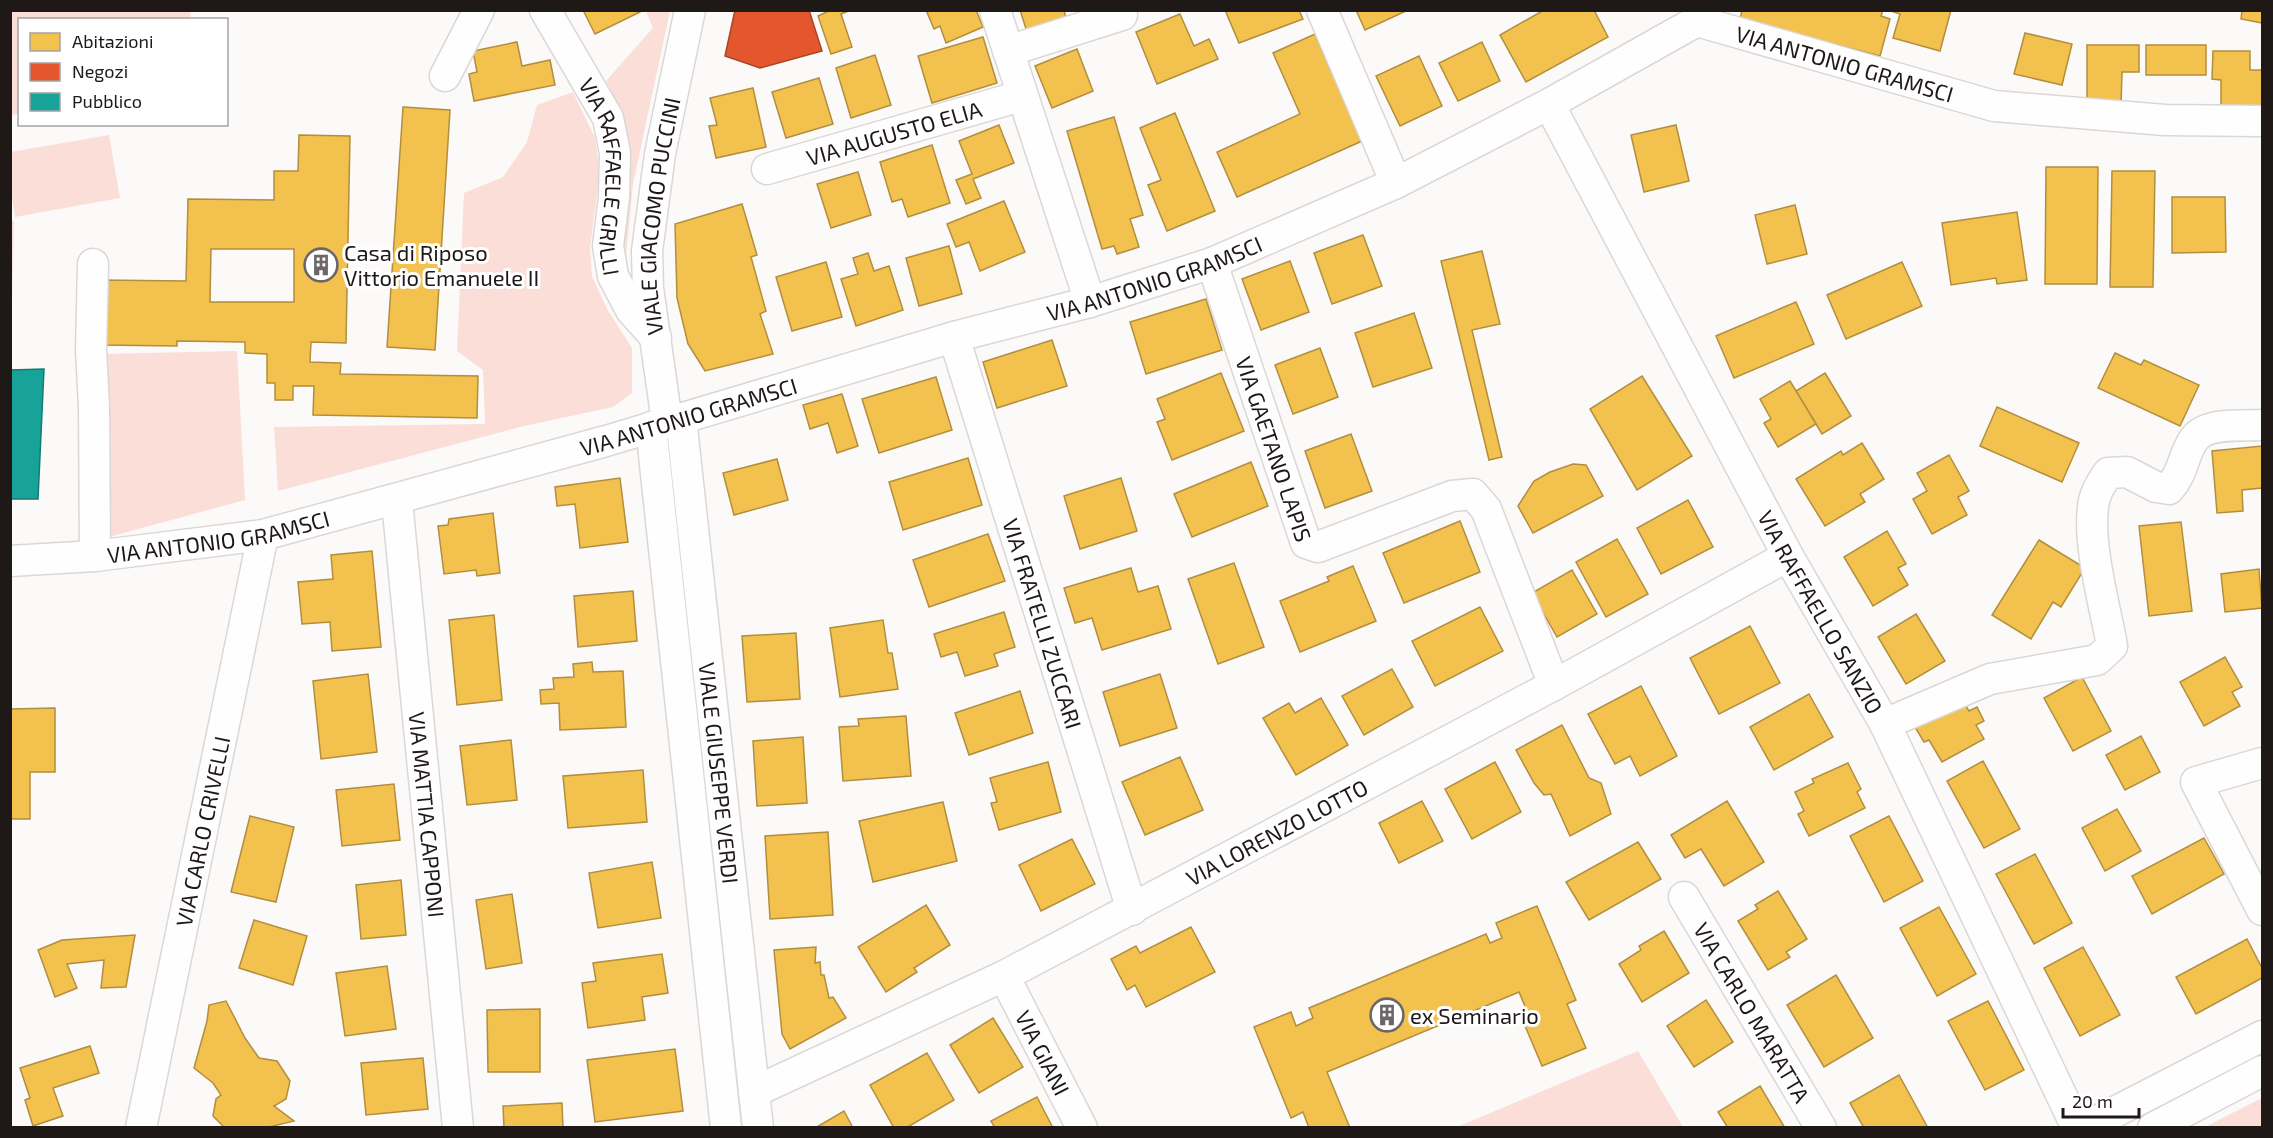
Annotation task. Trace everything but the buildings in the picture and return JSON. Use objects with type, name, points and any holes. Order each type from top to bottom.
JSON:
[{"type":"street","points":[[445,76],[479,10]]},
{"type":"street","name":"VIA RAFFAELE GRILLI","points":[[545,10],[608,118],[615,153],[614,197],[608,246],[613,276],[631,310],[656,339]]},
{"type":"street","name":"VIALE GIACOMO PUCCINI","points":[[666,422],[648,288],[647,250],[660,154],[690,10]]},
{"type":"street","points":[[995,10],[1021,96],[1090,302]]},
{"type":"street","points":[[1322,10],[1396,183]]},
{"type":"street","points":[[1008,51],[1122,15]]},
{"type":"street","name":"VIA ANTONIO GRAMSCI","points":[[10,561],[95,556],[263,535],[396,501],[954,337],[1090,302],[1212,263],[1396,183],[1549,104],[1708,16],[1994,106],[2165,120],[2262,121]]},
{"type":"street","name":"VIA AUGUSTO ELIA","points":[[767,169],[1021,96]]},
{"type":"street","name":"VIA RAFFAELLO SANZIO","points":[[1549,104],[1788,556],[1884,723],[2077,1128]]},
{"type":"street","name":"VIA GAETANO LAPIS","points":[[1212,263],[1306,543],[1318,547],[1452,496],[1473,494],[1486,508],[1554,685]]},
{"type":"street","points":[[93,264],[91,350],[95,556]]},
{"type":"street","name":"VIA FRATELLI ZUCCARI","points":[[954,337],[1132,910]]},
{"type":"street","name":"VIALE GIUSEPPE VERDI","points":[[666,422],[758,1128]]},
{"type":"street","name":"VIALE GIUSEPPE VERDI","points":[[666,422],[726,1128]]},
{"type":"street","points":[[1884,723],[1990,679],[2097,660],[2112,646],[2093,538],[2093,506],[2098,487],[2108,473],[2127,472],[2156,487],[2169,489],[2179,478],[2194,438],[2209,429],[2262,425]]},
{"type":"street","name":"VIA MATTIA CAPPONI","points":[[396,501],[458,1128]]},
{"type":"street","name":"VIA CARLO CRIVELLI","points":[[141,1128],[263,535]]},
{"type":"street","name":"VIA LORENZO LOTTO","points":[[754,1092],[1004,976],[1132,910],[1554,685],[1788,556]]},
{"type":"street","points":[[2262,763],[2196,782],[2262,910]]},
{"type":"street","name":"VIA CARLO MARATTA","points":[[1684,897],[1821,1128]]},
{"type":"street","name":"VIA GIANI","points":[[1004,976],[1082,1128]]},
{"type":"street","points":[[2085,1128],[2262,1036]]},
{"type":"street","points":[[2153,1128],[2262,1071]]},
{"type":"shaded area","points":[[11,11],[190,11],[191,18],[18,18],[18,114],[11,115]]},
{"type":"shaded area","points":[[646,11],[670,11],[633,184],[626,257],[619,254],[626,187],[626,144],[623,123],[606,81],[653,28]]},
{"type":"shaded area","points":[[573,92],[595,138],[600,171],[590,248],[592,276],[607,309],[632,348],[632,393],[613,407],[520,427],[278,491],[274,427],[485,424],[483,370],[457,351],[464,193],[503,177],[527,142],[537,105]]},
{"type":"shaded area","points":[[109,135],[120,198],[15,217],[11,190],[11,152]]},
{"type":"shaded area","points":[[10,221],[14,221],[11,339],[10,339]]},
{"type":"shaded area","points":[[237,351],[245,500],[109,537],[101,354]]},
{"type":"shaded area","points":[[1638,1051],[1683,1127],[1457,1127]]},
{"type":"shaded area","points":[[2262,1098],[2262,1127],[2205,1127]]},
{"type":"place","name":"Casa di Riposo Vittorio Emanuele II","points":[[321,265]]},
{"type":"place","name":"ex Seminario","points":[[1387,1015]]}]
